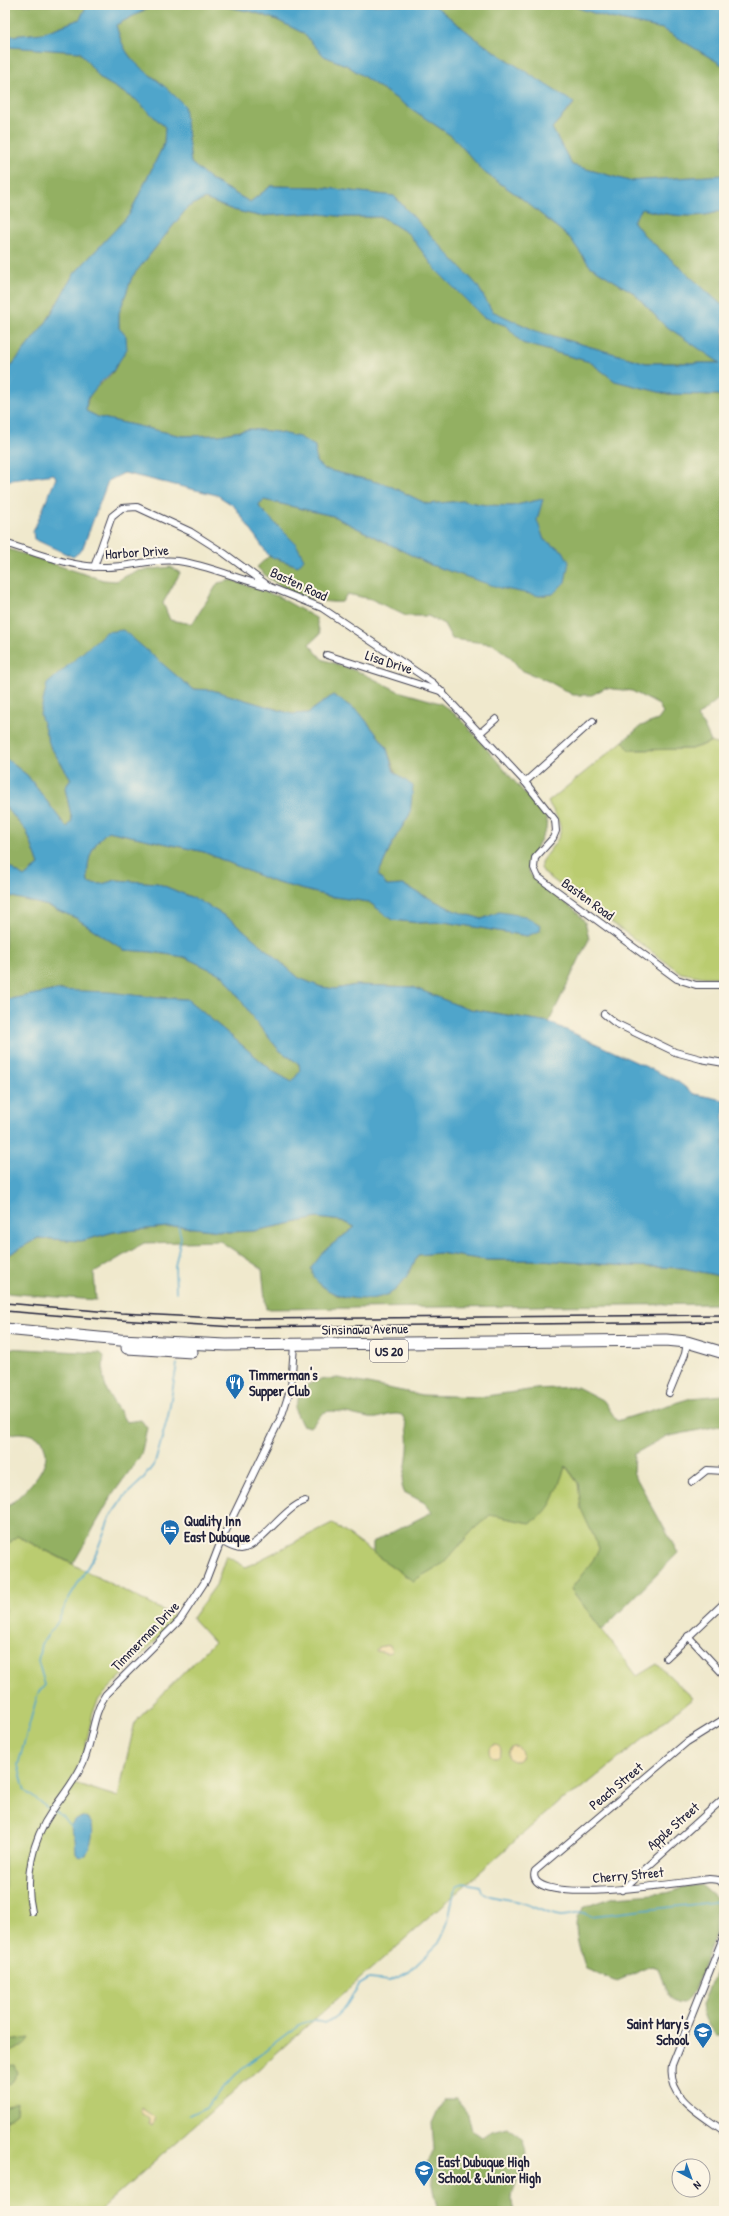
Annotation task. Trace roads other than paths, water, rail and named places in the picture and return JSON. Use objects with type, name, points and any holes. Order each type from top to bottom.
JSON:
[{"type":"highway","name":"Sinsinawa Avenue","points":[[5,1329],[160,1343],[294,1348]]},
{"type":"highway","name":"Sinsinawa Avenue","points":[[5,1336],[163,1351],[666,1340],[724,1353]]},
{"type":"highway","name":"Sinsinawa Avenue","points":[[687,1345],[724,1360]]},
{"type":"street","name":"Basten Road","points":[[94,566],[112,516],[122,508],[134,506],[191,532],[224,553],[270,587],[322,608],[433,683],[525,782],[549,812],[556,824],[553,838],[535,858],[534,868],[538,877],[677,979],[696,985],[724,985]]},
{"type":"street","name":"Harbor Drive","points":[[5,543],[58,560],[94,566],[115,566],[155,560],[180,561],[270,587]]},
{"type":"street","name":"Lisa Drive","points":[[327,654],[443,692]]},
{"type":"street","points":[[480,733],[496,719]]},
{"type":"street","points":[[525,782],[593,722]]},
{"type":"street","points":[[604,1014],[620,1026],[675,1052],[701,1060],[724,1062]]},
{"type":"street","points":[[669,1393],[687,1345]]},
{"type":"street","name":"Timmerman Drive","points":[[32,1912],[29,1876],[37,1836],[81,1768],[101,1702],[106,1694],[167,1634],[191,1605],[206,1580],[221,1541],[282,1415],[291,1387],[294,1348]]},
{"type":"street","points":[[692,1482],[707,1470],[724,1471]]},
{"type":"street","points":[[221,1541],[235,1548],[250,1546],[292,1507],[305,1501]]},
{"type":"street","points":[[666,1658],[724,1603]]},
{"type":"street","points":[[688,1636],[724,1675]]},
{"type":"street","name":"Peach Street","points":[[534,1880],[535,1872],[687,1742],[724,1719]]},
{"type":"street","name":"Apple Street","points":[[622,1890],[724,1798]]},
{"type":"street","name":"Cherry Street","points":[[534,1880],[541,1887],[563,1891],[622,1890],[709,1879],[719,1880],[724,1885]]},
{"type":"street","points":[[724,1935],[671,2072],[674,2086],[682,2098],[724,2131]]},
{"type":"water","points":[[87,5],[154,5],[116,25],[119,36],[131,58],[184,105],[191,163],[213,181],[250,202],[271,186],[318,187],[394,196],[477,285],[492,311],[536,331],[646,363],[720,363],[663,324],[634,293],[590,266],[570,238],[520,197],[485,173],[453,137],[348,66],[324,56],[303,33],[277,20],[254,12],[217,5],[434,5],[480,42],[574,103],[552,128],[572,165],[629,181],[724,175],[724,209],[706,215],[684,216],[642,209],[633,221],[644,235],[724,307],[724,399],[718,395],[667,394],[615,381],[590,362],[522,343],[507,326],[483,317],[437,271],[409,234],[382,217],[346,217],[313,213],[259,216],[233,210],[205,199],[188,207],[132,277],[119,313],[119,328],[126,336],[127,349],[113,371],[99,384],[87,399],[86,411],[98,417],[182,436],[220,435],[250,429],[277,432],[299,437],[315,446],[316,462],[324,469],[388,485],[427,504],[463,501],[486,505],[512,506],[543,499],[537,520],[544,540],[563,551],[569,562],[565,582],[553,594],[540,596],[500,588],[431,565],[333,516],[264,500],[259,504],[260,508],[296,544],[304,559],[298,566],[269,556],[234,506],[217,495],[124,473],[108,481],[82,550],[73,557],[34,539],[33,532],[56,478],[54,474],[5,481],[5,374],[47,321],[73,275],[129,215],[164,144],[165,127],[135,99],[101,79],[80,52],[10,47],[11,36],[43,33],[80,19]]},
{"type":"water","points":[[569,5],[724,5],[724,66],[663,29],[606,17]]},
{"type":"water","points":[[123,630],[192,689],[212,690],[292,714],[308,713],[333,695],[359,712],[386,746],[394,772],[413,786],[410,814],[394,840],[378,875],[387,886],[403,885],[455,911],[482,919],[499,912],[525,916],[541,925],[540,931],[527,936],[445,922],[420,923],[392,920],[369,902],[328,896],[274,882],[204,852],[108,831],[97,842],[91,854],[88,868],[88,883],[102,884],[116,880],[157,883],[198,900],[233,921],[299,978],[321,987],[335,989],[356,985],[413,987],[464,1008],[549,1022],[677,1081],[694,1094],[724,1100],[724,1277],[683,1268],[541,1260],[486,1260],[439,1253],[418,1255],[405,1279],[394,1291],[375,1298],[353,1298],[342,1296],[323,1287],[316,1280],[311,1268],[325,1250],[355,1227],[342,1221],[317,1218],[254,1231],[228,1232],[178,1226],[114,1232],[81,1241],[38,1238],[5,1257],[5,1000],[57,990],[109,992],[158,998],[187,999],[274,1072],[292,1082],[300,1071],[299,1064],[279,1050],[256,1022],[224,976],[184,957],[152,952],[124,950],[76,918],[48,906],[5,895],[5,864],[24,877],[39,865],[27,832],[5,806],[5,758],[27,775],[67,828],[72,820],[65,788],[71,779],[50,746],[40,714],[47,684],[106,632]]},
{"type":"water","points":[[86,1817],[90,1820],[93,1830],[90,1846],[86,1855],[81,1858],[76,1854],[75,1839],[70,1826],[75,1820]]},
{"type":"waterway","points":[[176,1292],[175,1266],[181,1237],[178,1226]]},
{"type":"waterway","points":[[50,1810],[25,1791],[18,1765],[38,1693],[45,1685],[38,1661],[41,1644],[57,1623],[69,1598],[96,1553],[110,1517],[124,1497],[142,1480],[155,1463],[168,1416],[177,1364]]},
{"type":"waterway","points":[[54,1811],[62,1816],[70,1826]]},
{"type":"waterway","points":[[189,2115],[206,2107],[241,2069],[298,2026],[311,2021],[325,2023],[335,2017],[346,2006],[359,1985],[369,1979],[390,1981],[409,1972],[439,1943],[448,1922],[454,1892],[458,1885],[464,1883],[480,1886],[482,1892],[496,1898],[520,1902],[561,1916],[581,1913],[591,1916],[724,1901]]},
{"type":"railway","points":[[5,1303],[121,1313],[235,1319],[724,1315]]},
{"type":"railway","points":[[5,1311],[102,1319],[235,1327],[724,1322]]},
{"type":"place","name":"Timmerman's Supper Club","points":[[235,1400]]},
{"type":"place","name":"Quality Inn East Dubuque","points":[[170,1546]]},
{"type":"place","name":"Saint Mary's School","points":[[703,2049]]},
{"type":"place","name":"East Dubuque High School & Junior High","points":[[424,2187]]}]
